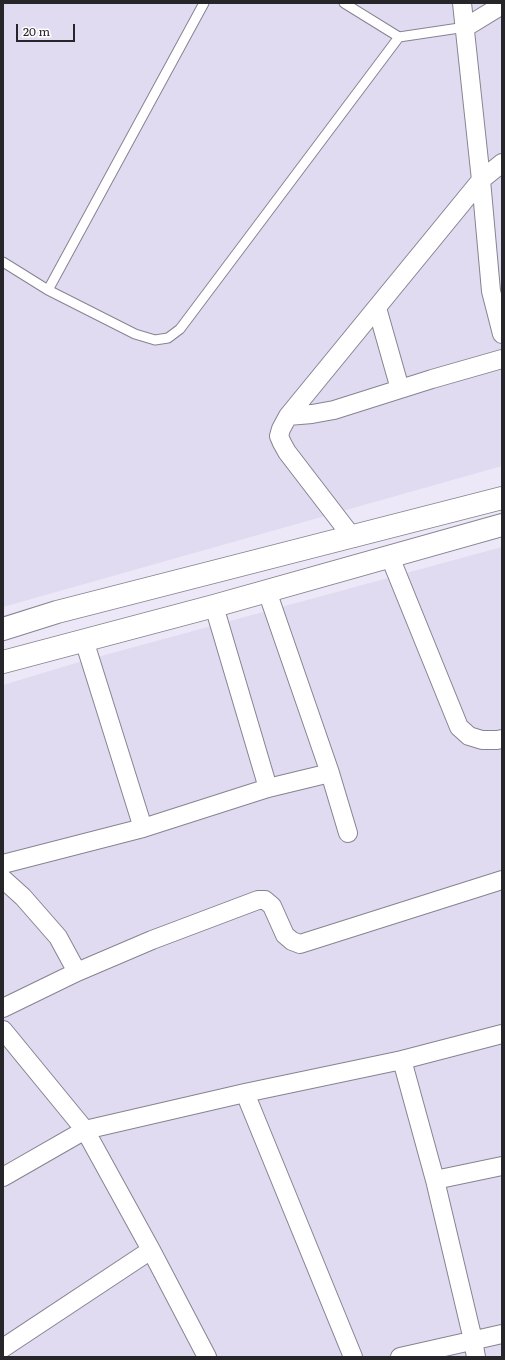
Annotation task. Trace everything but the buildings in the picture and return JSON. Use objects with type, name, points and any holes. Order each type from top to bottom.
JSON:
[{"type":"main road","points":[[3,629],[57,612],[353,538],[502,498]]},
{"type":"main road","points":[[3,662],[214,606],[502,525]]},
{"type":"street","points":[[462,3],[466,27],[481,180],[502,334]]},
{"type":"street","points":[[466,27],[502,5]]},
{"type":"street","points":[[353,538],[282,443],[279,436],[281,429],[288,416],[481,180],[502,163]]},
{"type":"street","points":[[377,308],[400,389]]},
{"type":"street","points":[[288,416],[334,410],[502,359]]},
{"type":"street","points":[[390,557],[459,727],[469,736],[482,740],[502,739]]},
{"type":"street","points":[[267,591],[330,773],[348,833]]},
{"type":"street","points":[[214,606],[268,788]]},
{"type":"street","points":[[84,640],[143,828]]},
{"type":"street","points":[[3,864],[143,828],[268,788],[330,773]]},
{"type":"street","points":[[3,879],[23,898],[58,937],[77,972]]},
{"type":"street","points":[[3,1008],[77,972],[152,940],[258,900],[265,900],[272,906],[286,935],[292,941],[300,944],[502,880]]},
{"type":"street","points":[[3,1030],[85,1130],[151,1250],[207,1357]]},
{"type":"street","points":[[3,1177],[85,1130],[245,1093],[402,1060],[502,1034]]},
{"type":"street","points":[[402,1060],[435,1180],[475,1349]]},
{"type":"street","points":[[245,1093],[353,1357]]},
{"type":"street","points":[[435,1180],[502,1166]]},
{"type":"street","points":[[3,1348],[151,1250]]},
{"type":"street","points":[[400,1357],[475,1349],[502,1334]]},
{"type":"lane","points":[[48,290],[204,3]]},
{"type":"lane","points":[[344,3],[399,37],[466,27]]},
{"type":"lane","points":[[3,262],[48,290],[135,334],[155,340],[168,338],[180,329],[399,37]]},
{"type":"shaded area","points":[[3,3],[502,3],[502,466],[3,607]]},
{"type":"shaded area","points":[[502,547],[502,1357],[3,1357],[3,685],[79,662]]}]
